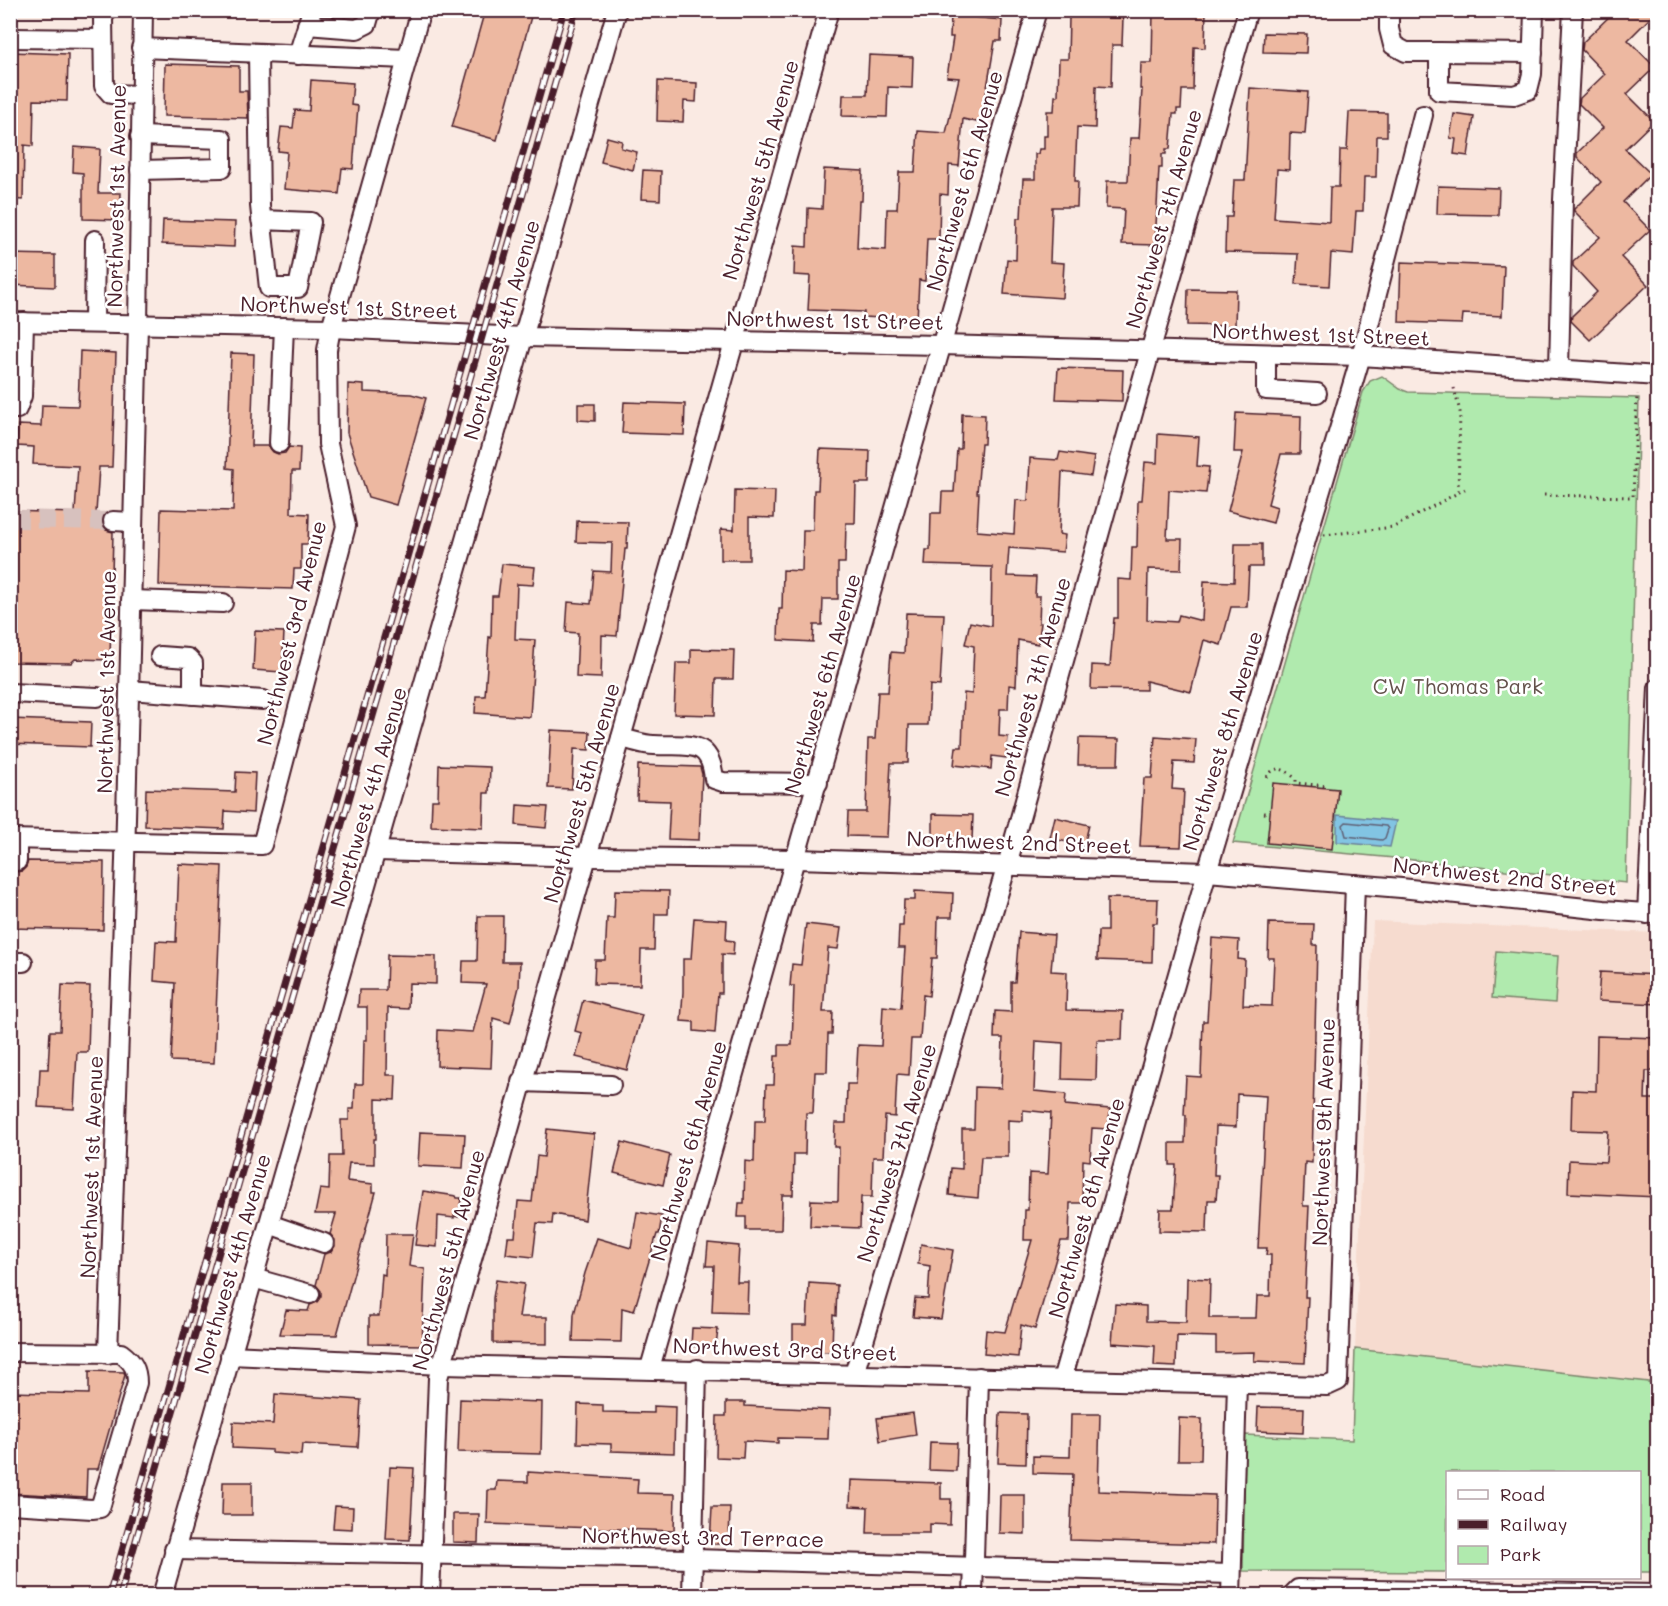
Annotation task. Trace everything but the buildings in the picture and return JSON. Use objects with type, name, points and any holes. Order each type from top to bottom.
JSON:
[{"type":"street","points":[[107,10],[103,18],[104,86],[111,94],[140,95]]},
{"type":"street","name":"Northwest 1st Avenue","points":[[108,1353],[129,690],[138,323],[142,10]]},
{"type":"street","points":[[298,55],[309,18],[357,28],[367,24],[371,10]]},
{"type":"street","name":"Northwest 3rd Avenue","points":[[125,841],[262,845],[346,526],[328,444],[327,350],[331,328],[421,10]]},
{"type":"street","name":"Northwest 4th Avenue","points":[[162,1596],[616,10]]},
{"type":"street","name":"Northwest 5th Avenue","points":[[430,1596],[438,1378],[829,10]]},
{"type":"street","name":"Northwest 6th Avenue","points":[[650,1368],[1037,10]]},
{"type":"street","name":"Northwest 7th Avenue","points":[[854,1374],[1007,866],[1150,351],[1248,10]]},
{"type":"street","points":[[1389,10],[1389,29],[1394,45],[1406,52],[1533,52]]},
{"type":"street","points":[[1440,52],[1439,91],[1514,95],[1528,90],[1532,74],[1534,10]]},
{"type":"street","points":[[1559,369],[1563,200],[1573,10]]},
{"type":"street","points":[[10,38],[103,39]]},
{"type":"street","points":[[141,48],[407,59]]},
{"type":"street","points":[[258,53],[261,220]]},
{"type":"street","name":"Northwest 8th Avenue","points":[[1062,1380],[1207,872],[1361,356],[1423,115]]},
{"type":"street","points":[[140,136],[222,139],[222,168],[140,170]]},
{"type":"street","points":[[94,323],[95,240]]},
{"type":"street","points":[[10,409],[17,409],[22,396],[16,370],[17,322]]},
{"type":"street","name":"Northwest 1st Street","points":[[17,322],[331,328],[524,337],[1361,356],[1658,376]]},
{"type":"street","points":[[279,443],[284,327]]},
{"type":"street","points":[[1266,354],[1257,390],[1317,393]]},
{"type":"street","points":[[113,521],[133,522]]},
{"type":"street","points":[[131,600],[223,603]]},
{"type":"street","points":[[160,656],[188,658],[193,663],[193,695]]},
{"type":"street","points":[[1652,914],[1658,688]]},
{"type":"street","points":[[129,690],[263,700]]},
{"type":"street","points":[[10,693],[97,697]]},
{"type":"street","points":[[621,738],[651,745],[696,746],[704,750],[712,764],[714,779],[723,782],[818,783]]},
{"type":"street","points":[[17,861],[14,839],[125,841]]},
{"type":"street","name":"Northwest 2nd Street","points":[[377,851],[587,857],[797,858],[1207,872],[1355,884],[1652,914]]},
{"type":"street","name":"Northwest 9th Avenue","points":[[1338,1381],[1355,884]]},
{"type":"street","points":[[521,1082],[611,1085]]},
{"type":"street","points":[[269,1224],[324,1243]]},
{"type":"street","points":[[253,1278],[310,1294]]},
{"type":"street","points":[[10,1352],[121,1353],[131,1361],[137,1371],[137,1383],[100,1508],[10,1504]]},
{"type":"street","name":"Northwest 3rd Street","points":[[230,1356],[442,1365],[650,1368],[1327,1386],[1338,1381]]},
{"type":"street","points":[[692,1596],[697,1370]]},
{"type":"street","points":[[973,1596],[979,1377]]},
{"type":"street","points":[[1231,1596],[1237,1383]]},
{"type":"street","name":"Northwest 3rd Terrace","points":[[174,1550],[694,1559],[1231,1574]]},
{"type":"street","points":[[1291,1596],[1298,1589],[1396,1593],[1658,1594]]},
{"type":"path","points":[[1454,388],[1460,412],[1458,493]]},
{"type":"path","points":[[1544,495],[1633,497],[1637,394]]},
{"type":"path","points":[[1319,534],[1328,536],[1394,527],[1465,489]]},
{"type":"path","points":[[1267,777],[1272,771],[1280,768],[1296,779],[1296,783],[1328,786]]},
{"type":"path","points":[[1264,813],[1270,814]]},
{"type":"shaded area","points":[[1373,921],[1657,933],[1657,1383],[1355,1349]]},
{"type":"green space","name":"CW Thomas Park","points":[[1382,376],[1408,392],[1639,398],[1626,883],[1233,843],[1363,392],[1370,381]]},
{"type":"green space","points":[[1496,951],[1558,956],[1555,1003],[1492,998]]},
{"type":"green space","points":[[1355,1349],[1657,1383],[1657,1572],[1641,1572],[1641,1471],[1446,1471],[1446,1572],[1243,1571],[1245,1435],[1352,1440]]},
{"type":"water","points":[[1337,815],[1396,821],[1390,847],[1337,842]]},
{"type":"tunnel","points":[[10,519],[113,521]]},
{"type":"railway","points":[[109,1596],[564,10]]},
{"type":"railway","points":[[120,1596],[576,10]]}]
